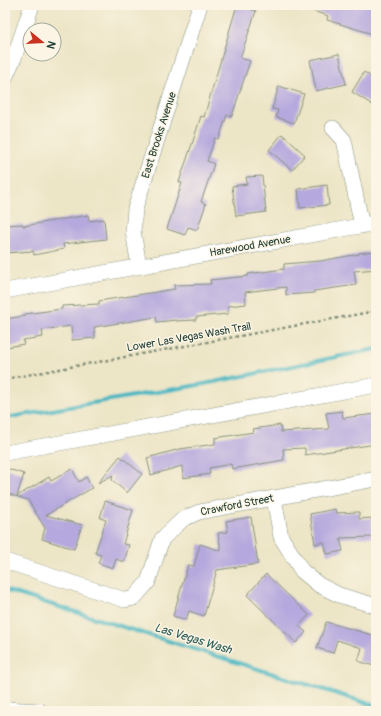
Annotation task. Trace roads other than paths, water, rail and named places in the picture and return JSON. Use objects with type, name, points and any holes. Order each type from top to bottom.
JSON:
[{"type":"street","points":[[5,78],[14,58],[32,5]]},
{"type":"street","name":"East Brooks Avenue","points":[[139,266],[133,231],[135,209],[200,5]]},
{"type":"street","points":[[333,128],[344,140],[369,225]]},
{"type":"street","name":"Harewood Avenue","points":[[5,291],[369,225]]},
{"type":"street","points":[[5,453],[376,385]]},
{"type":"street","name":"Crawford Street","points":[[5,561],[125,600],[134,598],[148,582],[162,539],[183,519],[199,512],[376,479]]},
{"type":"street","points":[[274,498],[281,537],[302,571],[319,585],[332,592],[376,606]]},
{"type":"street","points":[[5,709],[40,711]]},
{"type":"waterway","name":"Las Vegas Wash","points":[[5,418],[204,384],[376,349]]},
{"type":"waterway","name":"Las Vegas Wash","points":[[5,590],[376,706]]}]
